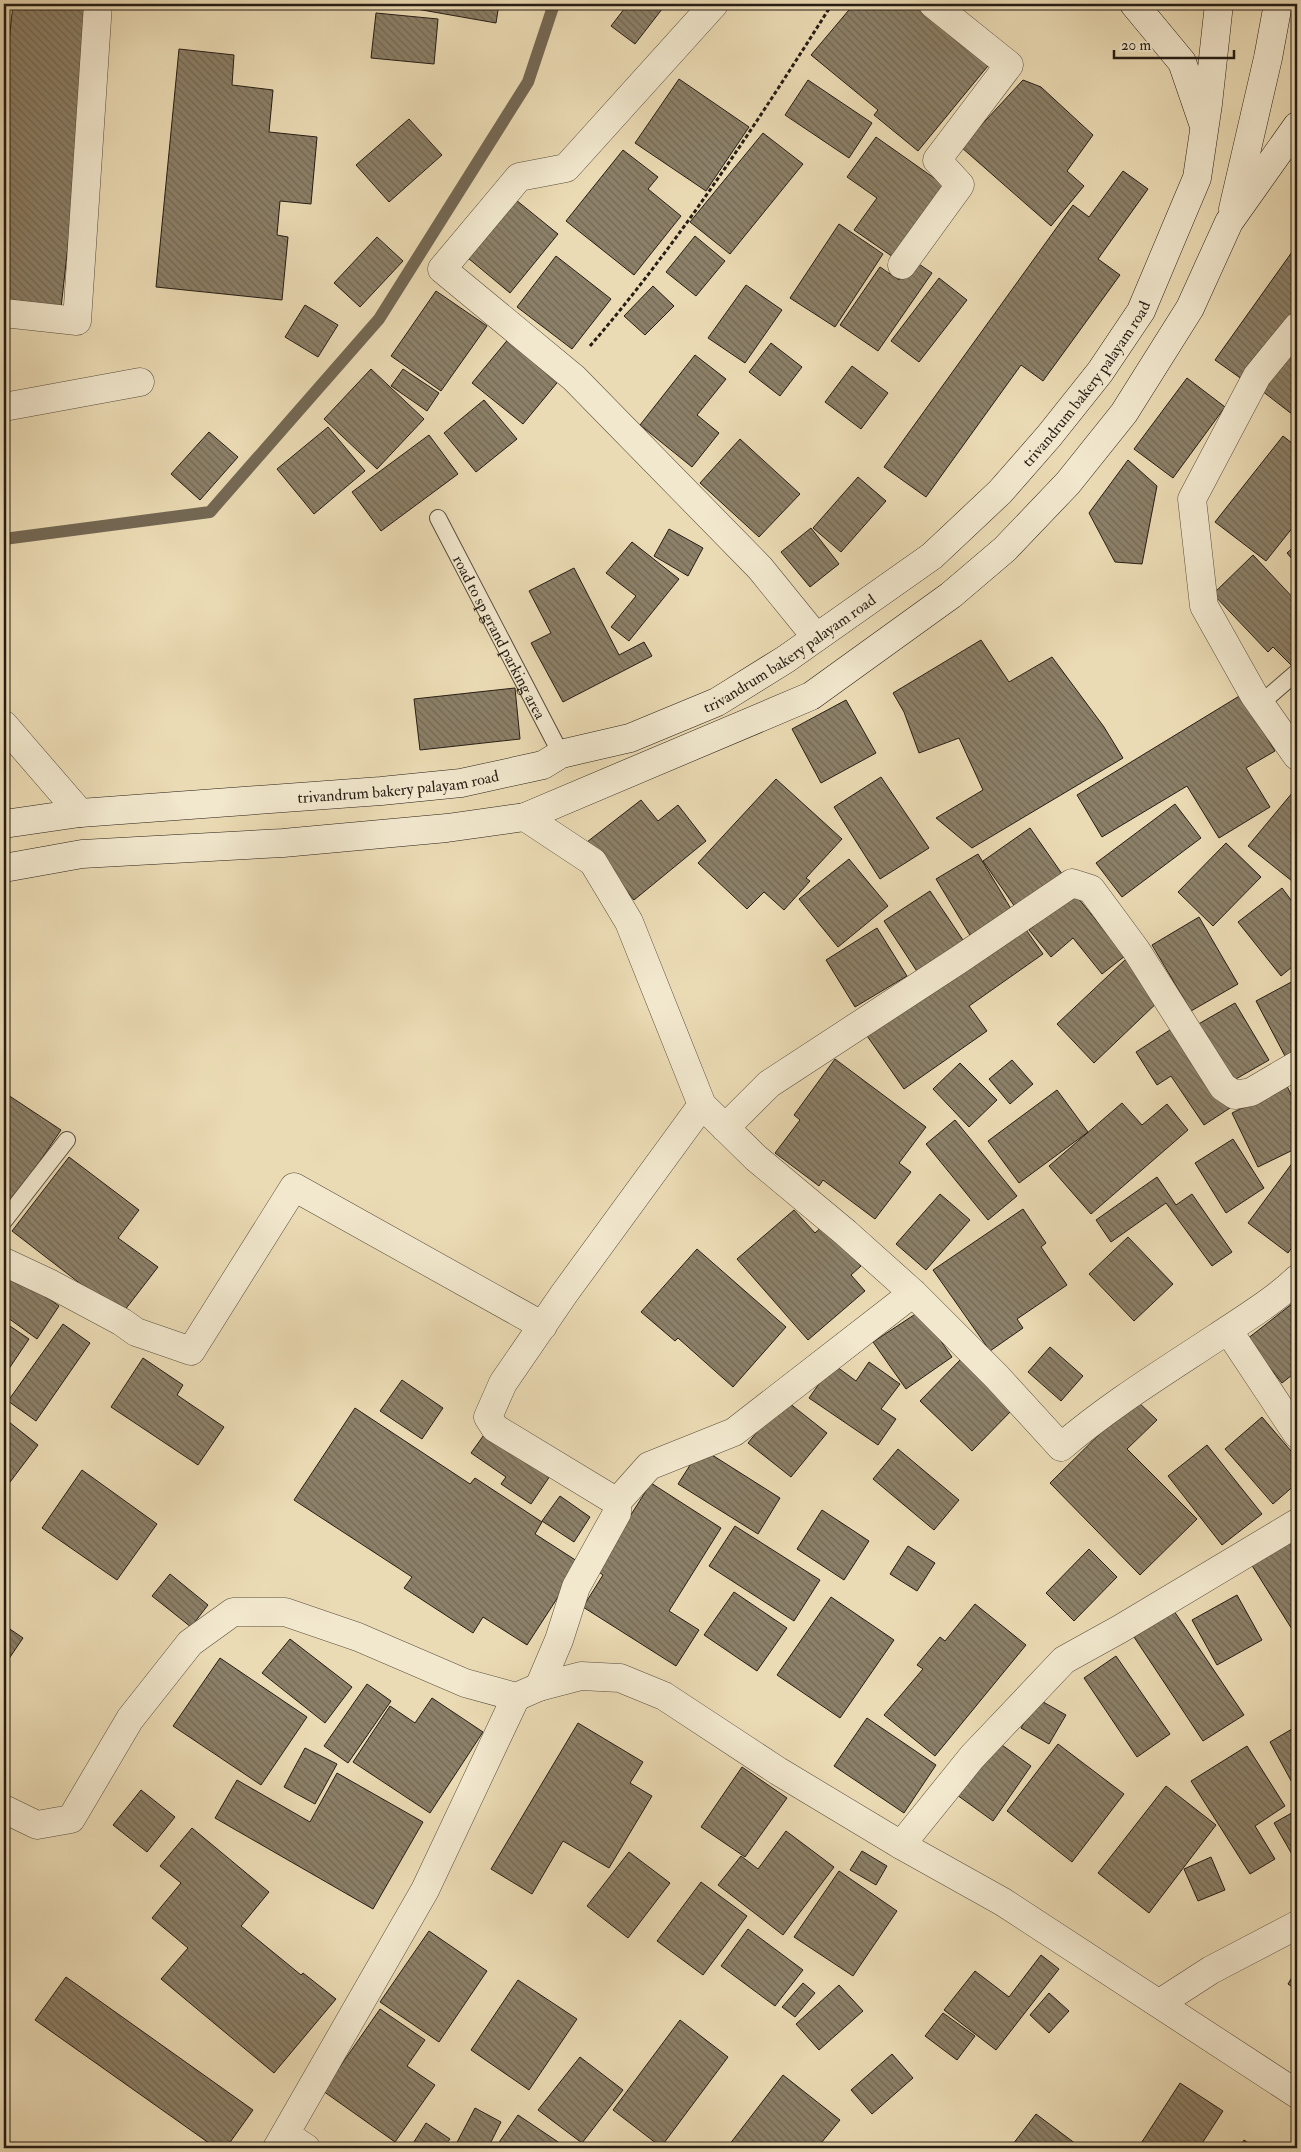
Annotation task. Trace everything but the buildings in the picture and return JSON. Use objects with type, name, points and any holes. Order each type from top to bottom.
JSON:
[{"type":"street","points":[[4,313],[77,321],[98,4]]},
{"type":"street","points":[[714,4],[566,168],[519,177],[442,269],[564,368],[760,568],[816,637]]},
{"type":"street","points":[[902,265],[960,184],[937,160],[1009,65],[932,4]]},
{"type":"street","points":[[1134,4],[1182,62],[1205,129]]},
{"type":"street","name":"trivandrum bakery palayam road","points":[[4,824],[80,813],[343,794],[461,783],[543,765],[560,754],[630,738],[717,702],[786,659],[932,556],[1000,492],[1100,372],[1144,302],[1197,178],[1205,129],[1219,4]]},
{"type":"street","points":[[1229,222],[1268,58],[1278,4]]},
{"type":"street","points":[[4,868],[82,854],[283,843],[447,828],[525,817],[811,696],[951,595],[1005,549],[1068,483],[1124,414],[1190,308],[1229,222],[1297,126]]},
{"type":"street","points":[[1297,327],[1257,376],[1192,499],[1204,606],[1260,704],[1297,756]]},
{"type":"street","points":[[4,407],[140,382]]},
{"type":"street","points":[[4,726],[80,813]]},
{"type":"street","points":[[525,817],[593,862],[629,922],[702,1105],[756,1158],[846,1233],[913,1293],[997,1377],[1061,1447],[1096,1418],[1228,1330],[1285,1290],[1297,1279]]},
{"type":"street","points":[[725,1128],[769,1084],[1072,883],[1091,889],[1136,950],[1223,1087],[1235,1095],[1251,1092],[1297,1065]]},
{"type":"street","points":[[617,1502],[495,1428],[488,1417],[503,1383],[702,1105]]},
{"type":"street","points":[[4,1262],[51,1284],[122,1322],[136,1332],[191,1351],[294,1187],[543,1326]]},
{"type":"street","points":[[290,2144],[426,1890],[527,1692],[559,1640],[576,1587],[617,1513],[617,1502],[649,1466],[734,1432],[913,1293]]},
{"type":"street","points":[[1228,1330],[1297,1434]]},
{"type":"street","points":[[901,1845],[972,1757],[1064,1660],[1120,1629],[1297,1523]]},
{"type":"street","points":[[4,1809],[36,1825],[71,1819],[130,1719],[190,1643],[233,1612],[285,1612],[358,1637],[465,1683],[527,1692],[581,1676],[620,1678],[664,1696],[778,1771],[901,1845],[1003,1902],[1297,2094]]},
{"type":"street","points":[[1160,2003],[1212,1970],[1297,1926]]},
{"type":"lane","name":"road to sp grand parking area","points":[[438,518],[560,754]]},
{"type":"lane","points":[[1260,704],[1297,672]]},
{"type":"lane","points":[[4,1221],[67,1140]]},
{"type":"path","points":[[564,368],[581,358],[612,321],[698,206],[768,105],[832,4]]},
{"type":"waterway","points":[[4,539],[210,512],[379,319],[528,82],[554,4]]}]
